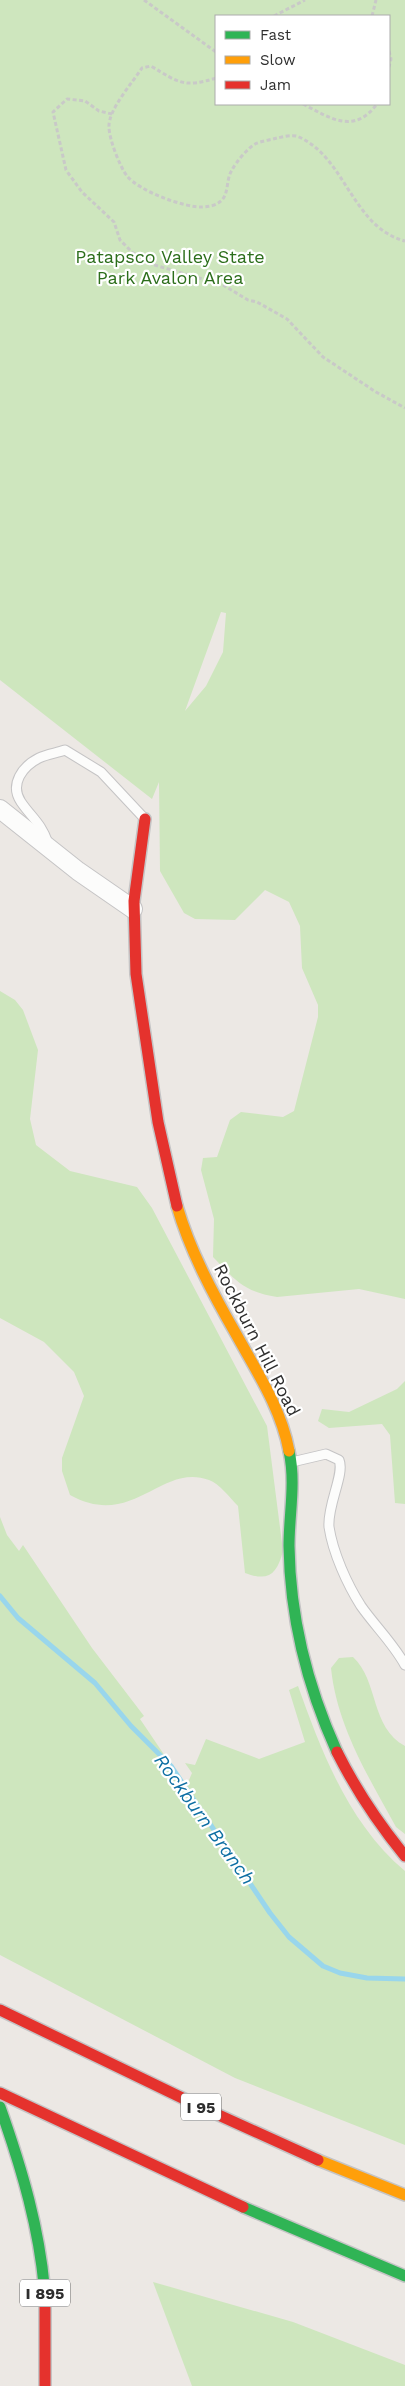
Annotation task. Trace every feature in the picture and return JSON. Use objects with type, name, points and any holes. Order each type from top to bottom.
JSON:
[{"type":"main road","name":"Rockburn Hill Road","points":[[145,819],[133,909],[134,960],[157,1122],[180,1214],[194,1254],[274,1404],[288,1442],[292,1462],[289,1545],[293,1602],[303,1655],[338,1755],[362,1800],[384,1832],[405,1856]]},
{"type":"main road","name":"I 95","points":[[0,2010],[237,2124],[348,2173],[405,2195]]},
{"type":"main road","points":[[0,2093],[205,2191],[317,2241],[405,2276]]},
{"type":"main road","name":"I 895","points":[[0,2107],[30,2201],[39,2242],[44,2290],[45,2386]]},
{"type":"street","points":[[0,808],[78,871],[133,909]]},
{"type":"lane","points":[[50,848],[43,829],[19,800],[16,785],[19,774],[39,758],[65,750],[101,772],[145,819]]},
{"type":"lane","points":[[292,1462],[326,1454],[340,1460],[342,1469],[330,1509],[332,1539],[339,1561],[360,1605],[405,1664]]},
{"type":"path","points":[[144,0],[215,51]]},
{"type":"path","points":[[276,15],[305,0]]},
{"type":"path","points":[[372,15],[376,0]]},
{"type":"path","points":[[215,78],[196,83],[178,83],[151,66],[142,68],[112,114],[109,127],[119,162],[128,178],[184,206],[204,207],[219,202],[228,190],[231,170],[255,144],[285,136],[298,136],[326,158],[362,212],[393,238],[405,241]]},
{"type":"path","points":[[112,114],[99,111],[85,101],[67,99],[54,112],[66,170],[82,192],[114,222],[120,240],[133,253],[151,264],[223,285],[248,300],[257,302],[287,319],[323,357],[376,392],[405,408]]},
{"type":"path","points":[[304,105],[328,117],[352,122],[366,116],[376,105]]},
{"type":"green space","name":"Patapsco Valley State Park Avalon Area","points":[[0,0],[405,0],[405,1299],[359,1289],[277,1297],[266,1295],[241,1284],[213,1257],[214,1219],[201,1170],[203,1158],[217,1157],[230,1120],[241,1112],[283,1117],[294,1111],[318,1017],[318,1005],[302,968],[300,926],[289,902],[265,890],[235,920],[195,919],[184,913],[160,871],[159,782],[152,799],[0,680]],"holes":[[[221,612],[226,613],[223,652],[206,686],[185,711]]]},
{"type":"green space","points":[[0,991],[15,1000],[23,1010],[38,1050],[30,1119],[36,1145],[70,1171],[137,1187],[152,1208],[267,1426],[283,1551],[278,1565],[271,1574],[260,1577],[245,1573],[238,1506],[220,1487],[209,1480],[192,1477],[176,1480],[129,1501],[112,1505],[92,1504],[70,1495],[62,1471],[62,1458],[84,1396],[74,1372],[44,1342],[0,1318]]},
{"type":"green space","points":[[405,1381],[405,1504],[395,1503],[390,1435],[382,1424],[329,1428],[318,1421],[322,1409],[349,1412],[397,1389]]},
{"type":"green space","points":[[0,1517],[7,1535],[19,1551],[23,1545],[92,1648],[144,1716],[140,1719],[186,1787],[192,1773],[185,1763],[195,1765],[206,1739],[259,1759],[305,1742],[289,1690],[298,1686],[328,1762],[353,1809],[368,1832],[405,1871],[405,2145],[235,2078],[0,1955]]},
{"type":"green space","points":[[353,1657],[367,1678],[380,1716],[386,1727],[394,1738],[405,1746],[405,1834],[396,1827],[365,1770],[355,1750],[340,1710],[331,1668],[339,1658]]},
{"type":"green space","points":[[153,2282],[293,2322],[405,2365],[405,2386],[192,2386]]},
{"type":"waterway","name":"Rockburn Branch","points":[[0,1596],[18,1618],[95,1683],[131,1726],[171,1766],[270,1913],[289,1937],[323,1966],[340,1973],[367,1978],[405,1979]]},
{"type":"traffic: fast","points":[[289,1451],[292,1475],[289,1546],[290,1573],[297,1626],[302,1652],[317,1703],[337,1752]]},
{"type":"traffic: fast","points":[[0,2107],[16,2153],[29,2200],[39,2247],[45,2295]]},
{"type":"traffic: fast","points":[[243,2207],[405,2276]]},
{"type":"traffic: slow","points":[[177,1206],[188,1239],[203,1272],[274,1405],[289,1451]]},
{"type":"traffic: slow","points":[[318,2160],[405,2195]]},
{"type":"traffic: jam","points":[[145,819],[134,901],[136,974],[158,1122],[177,1206]]},
{"type":"traffic: jam","points":[[337,1752],[368,1806],[405,1856]]},
{"type":"traffic: jam","points":[[0,2010],[201,2107],[318,2160]]},
{"type":"traffic: jam","points":[[0,2093],[243,2207]]},
{"type":"traffic: jam","points":[[45,2295],[45,2386]]}]
